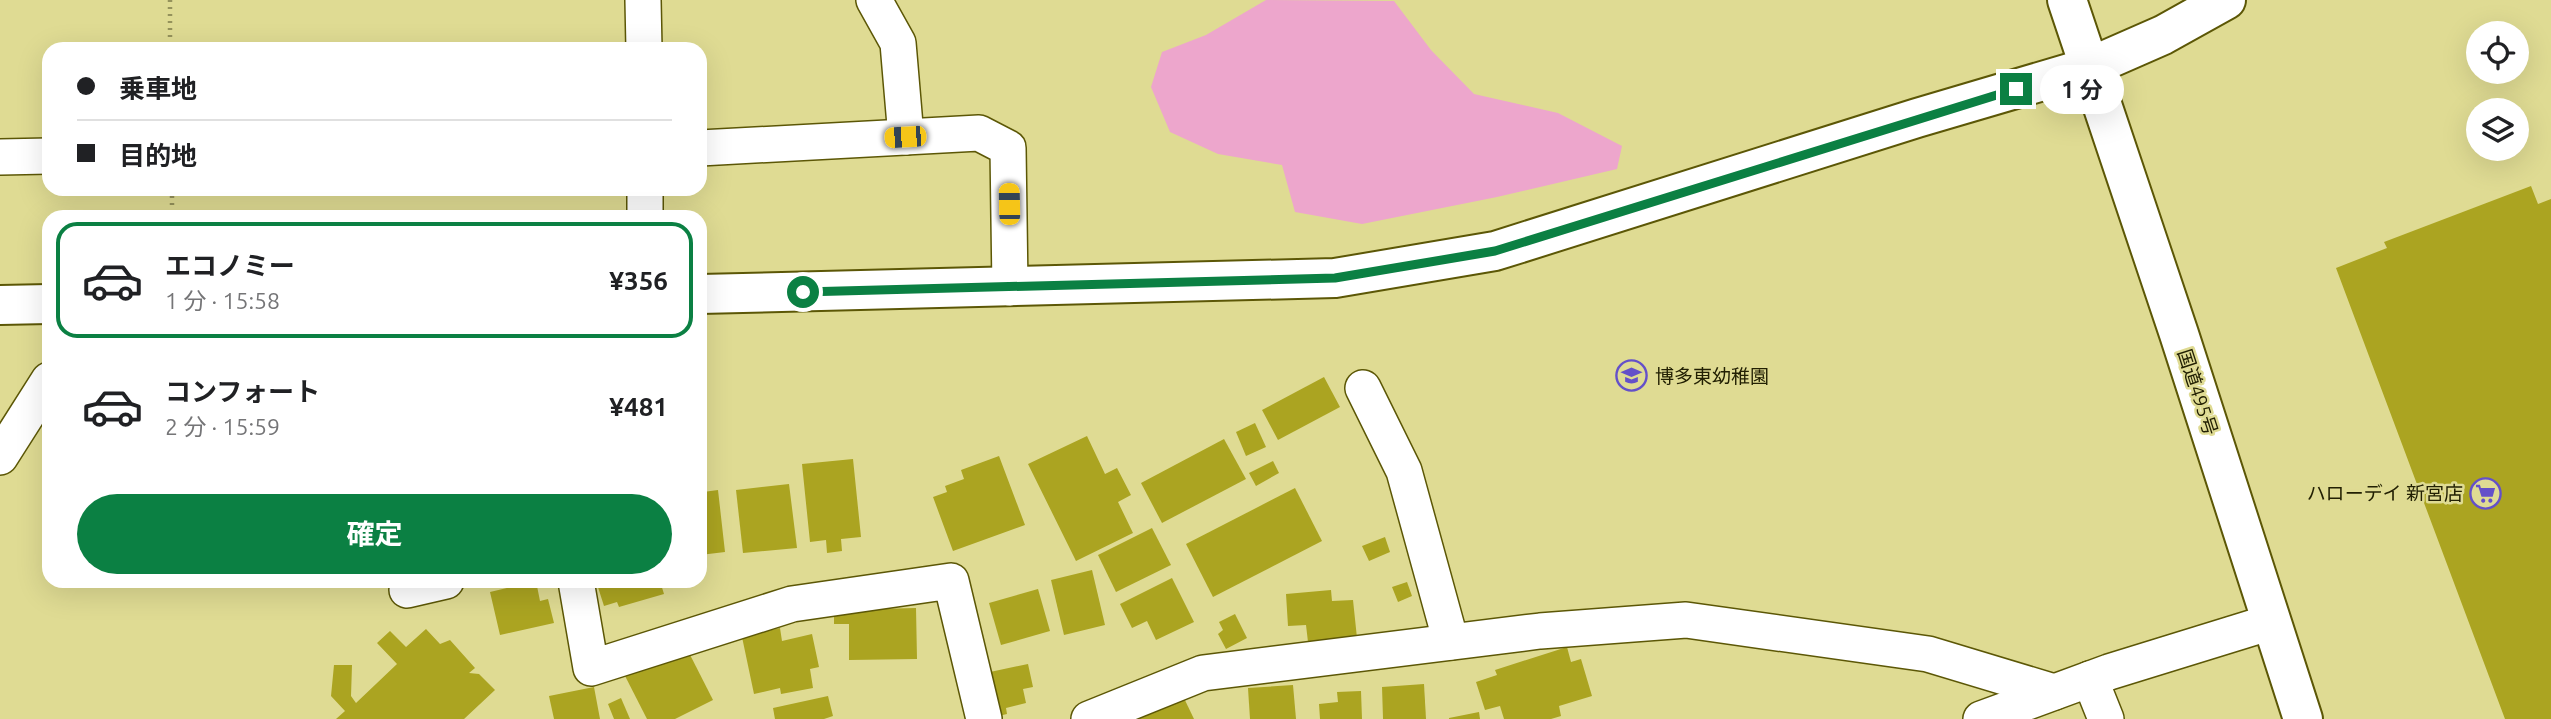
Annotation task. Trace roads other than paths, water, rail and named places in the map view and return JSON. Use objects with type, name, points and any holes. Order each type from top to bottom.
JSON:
[{"type":"main road","name":"国道495号","points":[[2067,0],[2179,334],[2303,719]]},
{"type":"main road","points":[[707,294],[1335,278],[1495,251],[1904,122],[2090,67],[2163,36],[2227,0]]},
{"type":"main road","points":[[0,305],[42,304]]},
{"type":"street","points":[[643,0],[644,42]]},
{"type":"street","points":[[874,0],[898,43],[905,137]]},
{"type":"street","points":[[707,148],[979,133],[1008,148],[1010,288]]},
{"type":"street","points":[[0,157],[42,156]]},
{"type":"street","points":[[1363,388],[1404,471],[1451,642]]},
{"type":"street","points":[[0,457],[42,391]]},
{"type":"street","points":[[577,588],[591,668],[792,604],[951,581],[984,719]]},
{"type":"street","points":[[407,590],[416,588]]},
{"type":"street","points":[[1089,719],[1203,673],[1597,625],[1686,620],[1928,654],[2054,692]]},
{"type":"street","points":[[1980,719],[2091,679],[2271,622]]},
{"type":"street","points":[[2091,679],[2106,719]]},
{"type":"place","name":"博多東幼稚園","points":[[1632,376]]},
{"type":"place","name":"ハローデイ 新宮店","points":[[2486,493]]}]
